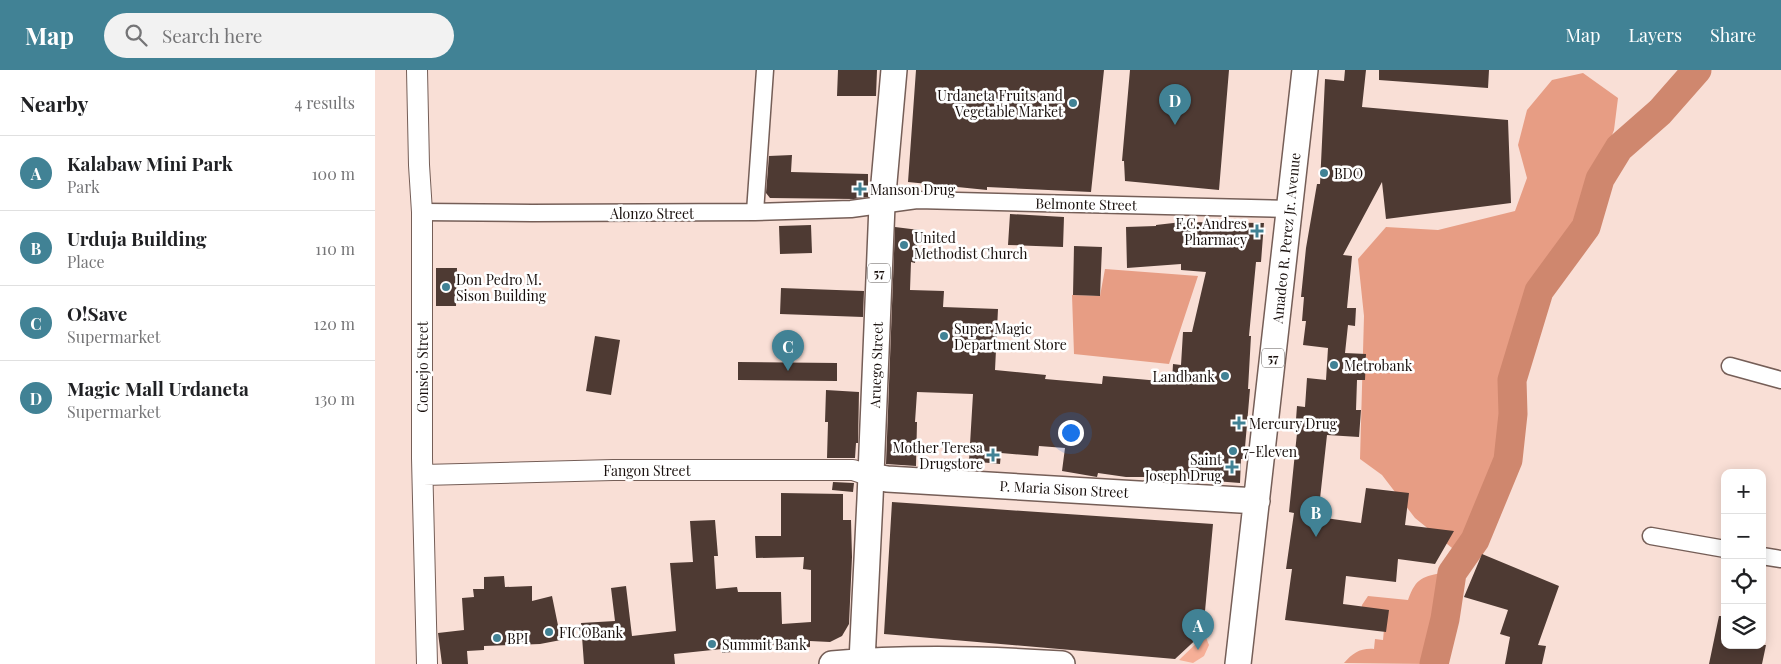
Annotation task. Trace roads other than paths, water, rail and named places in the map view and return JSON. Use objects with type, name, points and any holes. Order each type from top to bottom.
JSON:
[{"type":"main road","name":"Aruego Street","points":[[862,661],[882,204],[894,70]]},
{"type":"main road","name":"Amadeo R. Perez Jr. Avenue","points":[[1239,655],[1305,70]]},
{"type":"main road","name":"P. Maria Sison Street","points":[[871,476],[897,480],[1257,501]]},
{"type":"main road","name":"Amadeo R. Perez Jr. Avenue","points":[[1229,498],[1237,510],[1240,522],[1227,628],[1239,655]]},
{"type":"main road","points":[[832,664],[862,661],[1001,660],[1062,664]]},
{"type":"street","name":"Consejo Street","points":[[417,70],[422,212],[423,475],[427,664]]},
{"type":"street","points":[[755,212],[765,70]]},
{"type":"street","name":"Belmonte Street","points":[[882,204],[917,200],[1290,209]]},
{"type":"street","name":"Alonzo Street","points":[[422,212],[755,212],[851,209],[882,204]]},
{"type":"street","points":[[1730,366],[1781,380]]},
{"type":"street","name":"Fangon Street","points":[[423,475],[613,470],[853,470],[871,476]]},
{"type":"street","points":[[1651,536],[1721,548]]},
{"type":"street","points":[[1766,557],[1781,559]]},
{"type":"waterway","points":[[1434,664],[1445,619],[1452,573],[1475,540],[1508,460],[1513,414],[1512,380],[1539,291],[1586,227],[1600,179],[1619,148],[1660,112],[1697,70]]},
{"type":"place","name":"Urdaneta Fruits and Vegetable Market","points":[[1073,103]]},
{"type":"place","name":"Magic Mall Urdaneta","points":[[1175,125]]},
{"type":"place","name":"BDO","points":[[1324,173]]},
{"type":"place","name":"Manson Drug","points":[[860,189]]},
{"type":"place","name":"F.C. Andres Pharmacy","points":[[1257,231]]},
{"type":"place","name":"United Methodist Church","points":[[904,245]]},
{"type":"place","name":"Don Pedro M. Sison Building","points":[[446,287]]},
{"type":"place","name":"Super Magic Department Store","points":[[944,336]]},
{"type":"place","name":"Metrobank","points":[[1334,365]]},
{"type":"place","name":"O!Save","points":[[788,371]]},
{"type":"place","name":"Landbank","points":[[1225,376]]},
{"type":"place","name":"Mercury Drug","points":[[1239,423]]},
{"type":"place","name":"7-Eleven","points":[[1233,451]]},
{"type":"place","name":"Mother Teresa Drugstore","points":[[993,455]]},
{"type":"place","name":"Saint Joseph Drug","points":[[1232,467]]},
{"type":"place","name":"Urduja Building","points":[[1316,537]]},
{"type":"place","name":"FICOBank","points":[[549,632]]},
{"type":"place","name":"BPI","points":[[497,638]]},
{"type":"place","name":"Summit Bank","points":[[712,644]]},
{"type":"place","name":"Kalabaw Mini Park","points":[[1198,650]]}]
